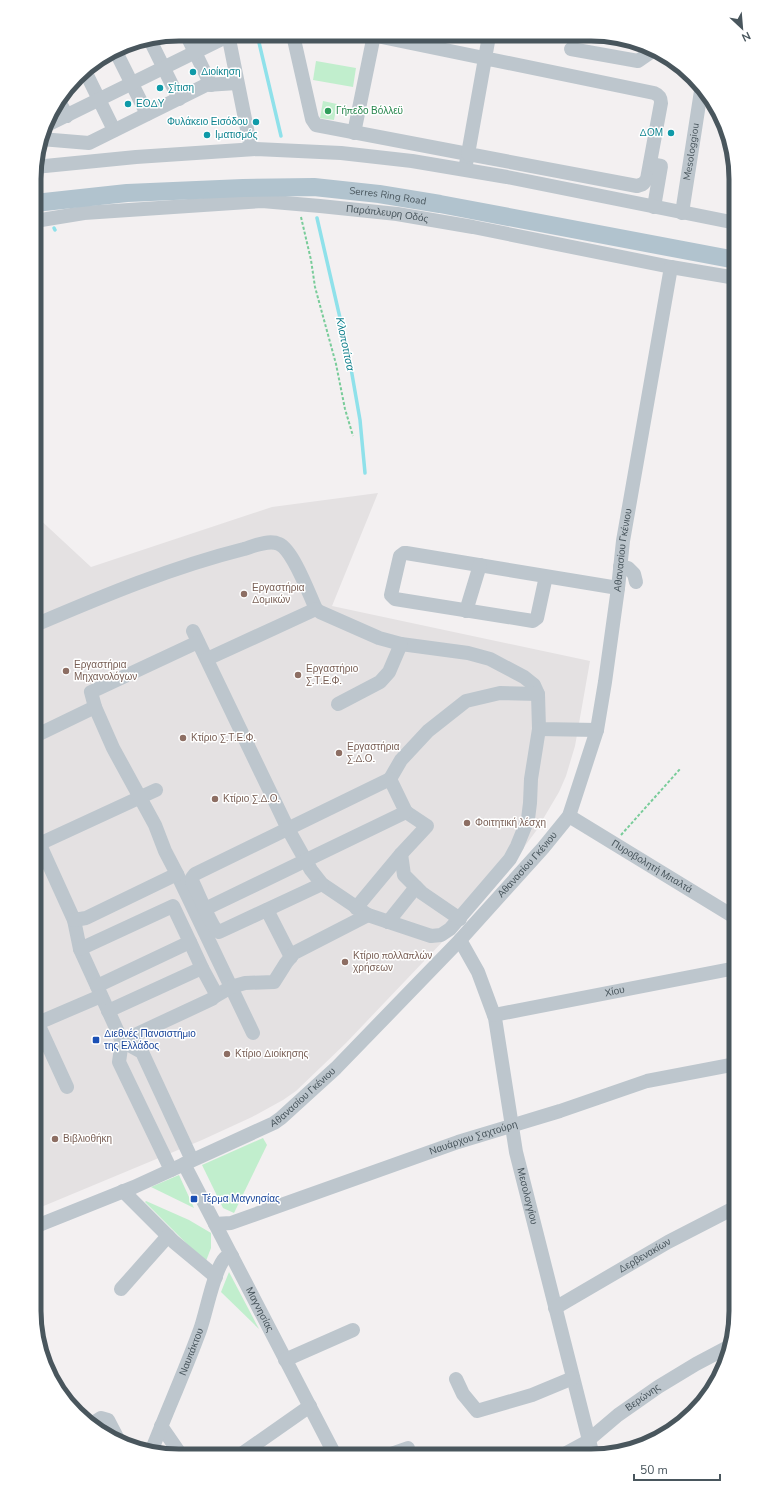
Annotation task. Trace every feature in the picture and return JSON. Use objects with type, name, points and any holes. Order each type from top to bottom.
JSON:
[{"type":"main road","name":"Serres Ring Road","points":[[41,202],[127,193],[243,188],[314,188],[379,194],[440,204],[729,259]]},
{"type":"street","points":[[190,41],[211,85]]},
{"type":"street","points":[[53,123],[216,41]]},
{"type":"street","points":[[229,41],[251,149]]},
{"type":"street","points":[[294,41],[312,122],[318,126],[637,186],[640,186],[646,182],[661,103],[661,99],[657,94],[485,58],[429,41]]},
{"type":"street","points":[[354,133],[373,41]]},
{"type":"street","points":[[465,170],[488,41]]},
{"type":"street","points":[[152,44],[179,99]]},
{"type":"street","points":[[571,49],[638,61],[649,54]]},
{"type":"street","points":[[118,55],[147,114]]},
{"type":"street","points":[[87,76],[114,130]]},
{"type":"street","points":[[47,139],[89,143],[206,85],[237,83]]},
{"type":"street","name":"Mesologgiou","points":[[682,213],[701,95]]},
{"type":"street","points":[[62,106],[67,116]]},
{"type":"street","points":[[42,166],[136,157],[251,149],[341,153],[412,161],[507,177],[729,222]]},
{"type":"street","points":[[650,164],[661,166],[654,207]]},
{"type":"street","name":"Παράπλευρη Οδός","points":[[41,220],[84,213],[262,201],[397,214],[473,227],[671,267],[729,277]]},
{"type":"street","name":"Αθανασίου Γκένιου","points":[[41,1224],[171,1170],[274,1123],[290,1111],[336,1068],[460,940],[543,848],[569,816],[597,730],[618,588],[623,541],[671,267]]},
{"type":"street","points":[[41,622],[131,586],[216,556],[264,543],[278,542],[285,546],[291,555],[316,609],[345,624],[372,635],[401,644],[468,653],[490,659],[524,677],[534,685],[538,694],[539,729],[531,779],[528,819],[517,846],[510,859],[460,919],[450,929],[441,934],[431,936],[368,915],[322,884],[288,829],[196,637],[91,692],[95,707],[113,748],[155,825],[165,851],[178,874],[194,897],[205,909],[215,929],[219,932],[322,884]]},
{"type":"street","points":[[546,576],[537,618],[533,621],[393,598],[391,593],[400,556],[404,553],[480,565],[546,576],[618,588]]},
{"type":"street","points":[[466,611],[480,565]]},
{"type":"street","points":[[620,567],[628,568],[634,574],[636,582]]},
{"type":"street","points":[[207,659],[316,609]]},
{"type":"street","points":[[338,704],[380,682],[389,672],[401,644]]},
{"type":"street","points":[[253,1033],[231,987],[194,897],[192,881],[193,876],[390,780],[401,760],[428,731],[466,701],[500,693],[538,694]]},
{"type":"street","points":[[41,733],[95,707]]},
{"type":"street","points":[[539,729],[597,730]]},
{"type":"street","points":[[356,908],[401,854],[427,826],[406,812],[390,780]]},
{"type":"street","points":[[41,837],[156,790]]},
{"type":"street","points":[[205,909],[406,812]]},
{"type":"street","name":"Πυροβολητή Μπαλτά","points":[[569,816],[729,910]]},
{"type":"street","points":[[41,850],[74,920],[80,949],[122,1041],[119,1062],[171,1170]]},
{"type":"street","points":[[401,854],[404,874],[422,893],[460,919]]},
{"type":"street","points":[[74,920],[86,918],[178,874]]},
{"type":"street","points":[[388,922],[416,887]]},
{"type":"street","points":[[80,949],[194,897]]},
{"type":"street","points":[[173,906],[215,992],[214,997]]},
{"type":"street","points":[[267,910],[291,957]]},
{"type":"street","points":[[122,1041],[214,997],[231,987],[245,982],[274,982],[294,953],[368,915]]},
{"type":"street","name":"Μεσολογγίου","points":[[460,940],[478,972],[494,1015],[500,1043],[511,1125],[524,1185],[591,1449]]},
{"type":"street","points":[[41,1017],[99,991],[190,942]]},
{"type":"street","points":[[108,1011],[202,968]]},
{"type":"street","name":"Χίου","points":[[494,1015],[729,969]]},
{"type":"street","points":[[41,1030],[67,1087]]},
{"type":"street","name":"Μαγνησίας","points":[[122,1041],[142,1052],[215,1224],[332,1449]]},
{"type":"street","name":"Ναυάρχου Σαχτούρη","points":[[215,1224],[231,1223],[458,1142],[560,1111],[647,1081],[729,1065]]},
{"type":"street","points":[[123,1191],[168,1236],[216,1278]]},
{"type":"street","name":"Δερβενακίων","points":[[555,1308],[668,1242],[729,1210]]},
{"type":"street","points":[[121,1290],[168,1236]]},
{"type":"street","name":"Ναυπάκτου","points":[[153,1446],[204,1321],[216,1278],[223,1260],[232,1256]]},
{"type":"street","points":[[285,1360],[353,1330]]},
{"type":"street","name":"Βερώνης","points":[[574,1449],[588,1441],[618,1415],[645,1396],[679,1374],[723,1350]]},
{"type":"street","points":[[456,1379],[463,1394],[477,1411],[532,1395],[573,1378]]},
{"type":"street","points":[[249,1449],[310,1406]]},
{"type":"street","points":[[96,1421],[101,1418],[105,1418],[108,1420],[115,1434]]},
{"type":"street","points":[[161,1426],[176,1449]]},
{"type":"path","points":[[298,204],[311,260],[315,287],[336,364],[345,409],[353,436]]},
{"type":"path","points":[[614,843],[681,768]]},
{"type":"shaded area","points":[[378,493],[332,606],[590,661],[575,746],[566,776],[559,792],[536,831],[516,858],[446,938],[346,1043],[296,1091],[252,1117],[202,1140],[41,1207],[41,521],[91,567],[272,507]]},
{"type":"green space","points":[[316,61],[356,68],[353,87],[313,80]]},
{"type":"green space","name":"Γήπεδο Βόλλεϋ","points":[[323,101],[337,104],[334,120],[320,118]]},
{"type":"green space","points":[[263,1138],[267,1145],[234,1213],[223,1208],[202,1165]]},
{"type":"green space","points":[[179,1175],[194,1208],[151,1187]]},
{"type":"green space","points":[[146,1201],[189,1220],[211,1233],[211,1248],[205,1262],[145,1202]]},
{"type":"green space","points":[[229,1272],[259,1329],[221,1292]]},
{"type":"waterway","name":"Κλοποτίτσα","points":[[259,41],[281,136]]},
{"type":"waterway","name":"Κλοποτίτσα","points":[[317,218],[349,357],[360,420],[365,473]]},
{"type":"place","name":"Διοίκηση","points":[[193,72]]},
{"type":"place","name":"Σίτιση","points":[[160,88]]},
{"type":"place","name":"ΕΟΔΥ","points":[[128,104]]},
{"type":"place","name":"Γήπεδο Βόλλεϋ","points":[[328,111]]},
{"type":"place","name":"Φυλάκειο Εισόδου","points":[[256,122]]},
{"type":"place","name":"ΔΟΜ","points":[[671,133]]},
{"type":"place","name":"Ιματισμός","points":[[207,135]]},
{"type":"place","name":"Εργαστήρια Δομικών","points":[[244,594]]},
{"type":"place","name":"Εργαστήρια Μηχανολόγων","points":[[66,671]]},
{"type":"place","name":"Εργαστήριο Σ.Τ.Ε.Φ.","points":[[298,675]]},
{"type":"place","name":"Κτίριο Σ.Τ.Ε.Φ.","points":[[183,738]]},
{"type":"place","name":"Εργαστήρια Σ.Δ.Ο.","points":[[339,753]]},
{"type":"place","name":"Κτίριο Σ.Δ.Ο.","points":[[215,799]]},
{"type":"place","name":"Φοιτητική λέσχη","points":[[467,823]]},
{"type":"place","name":"Κτίριο πολλαπλών χρήσεων","points":[[345,962]]},
{"type":"place","name":"Διεθνές Πανσιστήμιο της Ελλάδος","points":[[96,1040]]},
{"type":"place","name":"Κτίριο Διοίκησης","points":[[227,1054]]},
{"type":"place","name":"Βιβλιοθήκη","points":[[55,1139]]},
{"type":"place","name":"Τέρμα Μαγνησίας","points":[[194,1199]]}]
